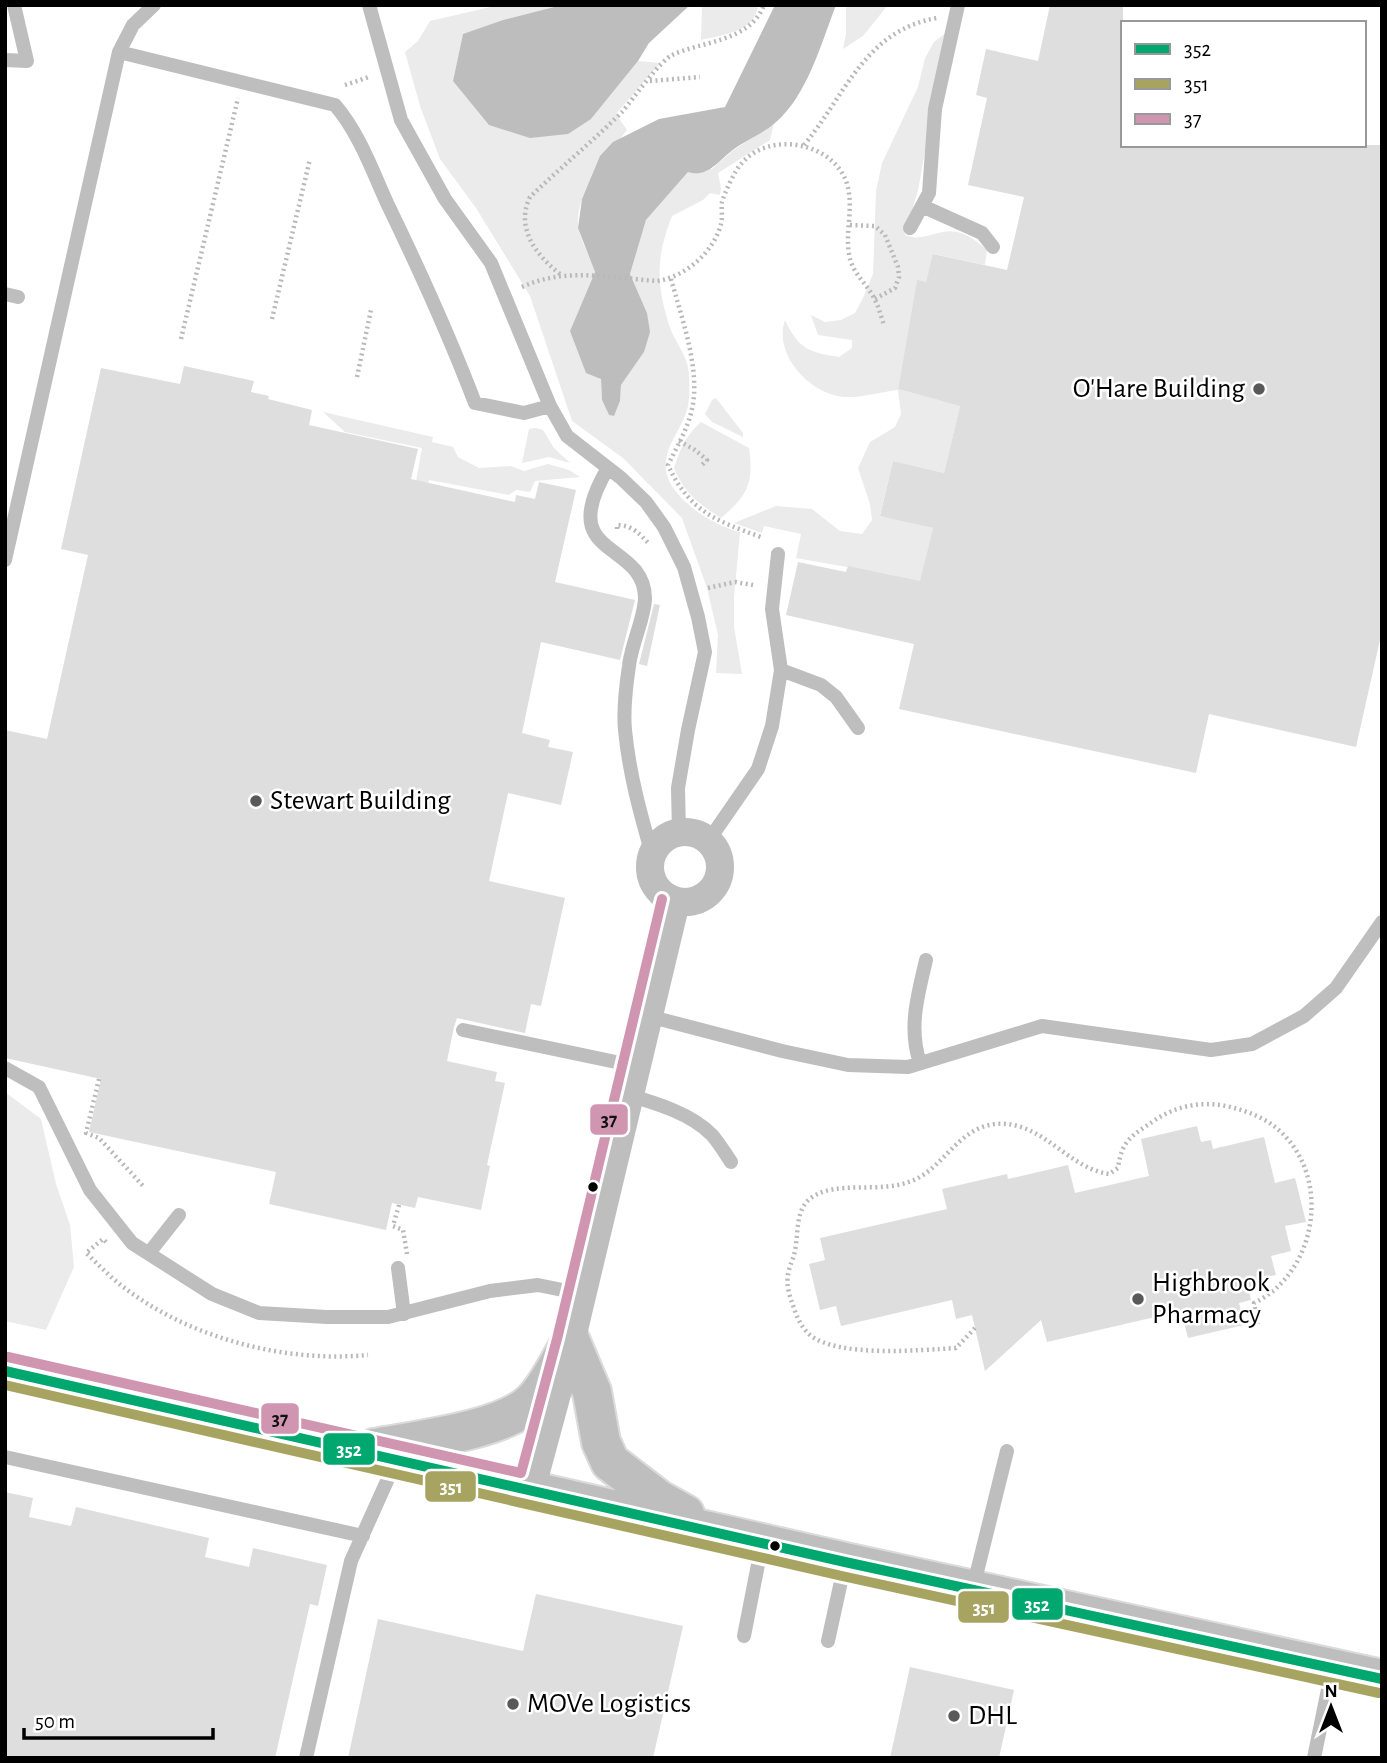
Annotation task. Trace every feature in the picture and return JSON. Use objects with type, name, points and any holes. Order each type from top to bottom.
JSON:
[{"type":"main road","points":[[354,1451],[443,1436],[515,1414],[539,1394],[571,1342]]},
{"type":"main road","points":[[571,1342],[592,1392],[603,1449],[610,1462],[658,1499],[714,1531]]},
{"type":"main road","points":[[5,1371],[845,1562],[1382,1679]]},
{"type":"street","points":[[679,833],[700,835],[709,840],[717,851],[721,864],[713,890],[703,898],[690,902],[676,902],[666,897],[657,888],[650,866],[652,854],[658,844],[668,836],[679,833]]},
{"type":"street","points":[[531,1490],[571,1342],[676,902]]},
{"type":"lane","points":[[5,60],[27,61],[14,5]]},
{"type":"lane","points":[[5,561],[119,51],[133,25],[154,5]]},
{"type":"lane","points":[[369,5],[401,120],[445,199],[491,263],[550,406],[566,436],[646,502],[664,527],[684,567],[705,652],[678,788],[679,833]]},
{"type":"lane","points":[[910,228],[929,193],[935,109],[957,11]]},
{"type":"lane","points":[[119,51],[335,105],[345,116],[446,326],[475,403],[524,413],[550,406]]},
{"type":"lane","points":[[922,206],[982,233],[993,247]]},
{"type":"lane","points":[[608,468],[590,503],[589,518],[594,532],[634,571],[641,581],[645,598],[629,663],[625,727],[639,810],[652,854]]},
{"type":"lane","points":[[709,840],[758,769],[772,726],[781,670],[772,609],[778,554]]},
{"type":"lane","points":[[781,670],[821,685],[836,697],[858,728]]},
{"type":"lane","points":[[648,1016],[782,1051],[848,1065],[908,1067],[1042,1026],[1211,1049],[1252,1044],[1304,1016],[1336,988],[1382,922]]},
{"type":"lane","points":[[920,1063],[915,1048],[913,1022],[926,960]]},
{"type":"lane","points":[[463,1030],[635,1066]]},
{"type":"lane","points":[[5,1068],[39,1087],[90,1190],[132,1242],[212,1294],[259,1313],[388,1317],[490,1291],[538,1285],[582,1294]]},
{"type":"lane","points":[[628,1096],[664,1108],[698,1124],[715,1138],[731,1162]]},
{"type":"lane","points":[[149,1253],[178,1215]]},
{"type":"lane","points":[[398,1268],[404,1314]]},
{"type":"lane","points":[[973,1588],[1007,1451]]},
{"type":"lane","points":[[5,1457],[363,1536]]},
{"type":"lane","points":[[306,1758],[351,1561],[397,1460]]},
{"type":"lane","points":[[744,1636],[762,1542]]},
{"type":"lane","points":[[828,1642],[845,1562]]},
{"type":"lane","points":[[1314,1758],[1332,1668]]},
{"type":"path","points":[[561,275],[546,263],[526,231],[524,210],[530,197],[620,114],[669,57],[720,41],[743,29],[760,14],[764,5]]},
{"type":"path","points":[[801,146],[819,126],[853,72],[885,39],[919,22],[957,11]]},
{"type":"path","points":[[345,85],[369,77]]},
{"type":"path","points":[[649,81],[700,77]]},
{"type":"path","points":[[181,339],[241,82]]},
{"type":"path","points":[[522,287],[561,275],[657,281],[671,279],[701,259],[722,224],[724,197],[740,164],[769,146],[801,146],[824,155],[838,167],[847,184],[849,253],[852,265],[875,299],[884,325]]},
{"type":"path","points":[[272,319],[310,159]]},
{"type":"path","points":[[850,225],[875,226],[885,235],[898,268],[899,277],[895,288],[875,299]]},
{"type":"path","points":[[671,279],[688,340],[693,374],[692,408],[668,465],[688,499],[727,525],[761,537]]},
{"type":"path","points":[[357,377],[371,310]]},
{"type":"path","points":[[679,441],[707,460],[701,466]]},
{"type":"path","points":[[617,529],[617,525],[622,525],[634,529],[652,548]]},
{"type":"path","points":[[707,588],[735,582],[753,584]]},
{"type":"path","points":[[99,1079],[86,1133],[99,1138],[145,1188]]},
{"type":"path","points":[[975,1328],[956,1348],[896,1352],[842,1347],[820,1341],[808,1334],[797,1319],[786,1275],[796,1246],[799,1217],[803,1207],[811,1198],[834,1188],[873,1189],[914,1180],[928,1171],[961,1139],[993,1124],[1008,1124],[1035,1132],[1089,1170],[1110,1174],[1118,1168],[1121,1149],[1129,1138],[1159,1118],[1185,1106],[1204,1103],[1246,1110],[1265,1119],[1283,1134],[1297,1151],[1309,1188],[1312,1225],[1306,1244],[1297,1263],[1285,1278],[1264,1298],[1254,1303],[1258,1324]]},
{"type":"path","points":[[86,1253],[123,1287],[167,1314],[212,1334],[273,1351],[345,1357],[368,1355]]},
{"type":"shaded area","points":[[499,5],[562,5],[503,20],[463,35],[453,81],[591,119],[638,61],[660,63],[616,114],[627,130],[601,164],[580,204],[579,231],[595,272],[570,331],[601,379],[602,400],[609,415],[614,416],[620,401],[621,385],[644,352],[647,313],[630,274],[646,220],[688,172],[712,169],[731,152],[774,123],[770,140],[718,173],[720,195],[710,193],[703,200],[672,216],[663,244],[660,270],[665,310],[671,330],[687,363],[689,378],[688,406],[669,448],[667,475],[678,494],[697,511],[719,525],[740,532],[734,627],[742,674],[716,673],[718,635],[707,588],[682,518],[623,458],[572,421],[530,296],[476,208],[440,159],[420,106],[405,52],[418,41],[430,21]]},
{"type":"shaded area","points":[[562,5],[690,5],[649,43],[638,61],[591,119],[568,134],[530,138],[489,125],[453,81],[463,34],[503,20]]},
{"type":"shaded area","points":[[702,5],[758,5],[756,14],[745,27],[701,40]]},
{"type":"shaded area","points":[[775,5],[836,5],[812,68],[786,112],[770,127],[734,149],[711,168],[700,173],[688,172],[646,220],[630,274],[647,313],[650,332],[644,352],[621,385],[620,401],[614,416],[609,415],[602,400],[601,379],[586,373],[570,331],[595,272],[578,228],[582,199],[600,156],[613,142],[659,119],[725,107]]},
{"type":"shaded area","points":[[846,5],[888,5],[863,36],[843,49],[846,34]]},
{"type":"shaded area","points":[[947,32],[918,190],[905,235],[918,237],[957,232],[987,250],[985,265],[934,254],[926,282],[917,281],[898,389],[942,401],[964,389],[944,473],[893,461],[880,515],[933,528],[919,587],[892,575],[796,558],[801,534],[764,526],[762,533],[734,523],[776,506],[812,509],[840,531],[862,534],[872,520],[870,504],[858,468],[870,442],[895,427],[901,414],[898,390],[844,397],[819,389],[807,381],[789,359],[783,333],[785,320],[800,343],[812,351],[839,357],[852,348],[852,340],[818,335],[811,315],[825,322],[841,320],[855,313],[864,296],[873,274],[876,191],[882,163],[918,87],[925,58],[934,42]]},
{"type":"shaded area","points":[[716,398],[743,433],[743,437],[712,422],[705,414],[712,400]]},
{"type":"shaded area","points":[[323,412],[433,437],[432,442],[453,447],[458,457],[479,468],[511,466],[524,471],[548,464],[569,470],[580,477],[535,481],[530,492],[516,490],[509,495],[429,480],[422,506],[412,503],[422,448],[345,432]]},
{"type":"shaded area","points":[[701,422],[749,448],[751,470],[747,488],[721,518],[693,497],[674,468],[684,443]]},
{"type":"shaded area","points":[[529,429],[543,430],[554,448],[570,463],[549,457],[522,463]]},
{"type":"shaded area","points":[[5,1092],[41,1119],[56,1184],[70,1225],[74,1267],[46,1330],[5,1321]]},
{"type":"building","name":"O'Hare Building","points":[[1050,5],[1123,5],[1121,147],[1382,145],[1382,631],[1356,747],[1209,714],[1196,773],[899,709],[914,644],[786,615],[798,562],[846,572],[848,566],[920,581],[933,528],[880,516],[893,461],[944,473],[960,406],[898,389],[917,280],[926,282],[933,254],[1007,270],[1024,197],[968,185],[987,98],[976,95],[986,49],[1038,61]]},
{"type":"building","name":"Stewart Building","points":[[184,366],[254,381],[251,392],[312,410],[309,425],[418,449],[411,479],[515,502],[516,495],[535,499],[539,482],[576,490],[555,582],[635,600],[620,660],[541,642],[522,733],[550,740],[548,747],[573,752],[561,805],[508,793],[489,881],[565,898],[541,1006],[531,1004],[525,1033],[457,1018],[454,1027],[447,1061],[497,1072],[495,1081],[505,1083],[487,1165],[490,1166],[481,1210],[418,1197],[415,1208],[392,1203],[386,1230],[269,1204],[276,1172],[89,1132],[101,1079],[5,1058],[5,730],[47,739],[88,555],[61,549],[101,368],[180,384]]},
{"type":"building","points":[[654,604],[660,605],[647,666],[639,664]]},
{"type":"building","points":[[1197,1126],[1201,1142],[1211,1140],[1213,1149],[1264,1137],[1275,1183],[1295,1178],[1306,1222],[1285,1226],[1291,1251],[1271,1256],[1276,1275],[1254,1280],[1256,1289],[1249,1291],[1251,1300],[1239,1303],[1244,1325],[1188,1338],[1181,1311],[1047,1342],[1041,1320],[985,1371],[972,1315],[956,1319],[952,1300],[841,1326],[836,1306],[820,1310],[809,1264],[825,1260],[820,1238],[947,1209],[942,1189],[1007,1174],[1008,1179],[1068,1165],[1075,1193],[1149,1176],[1141,1139]]},
{"type":"building","points":[[5,1492],[33,1498],[29,1517],[71,1526],[76,1507],[209,1538],[205,1557],[249,1567],[253,1548],[327,1565],[318,1606],[310,1604],[275,1758],[5,1758]]},
{"type":"building","name":"MOVe Logistics","points":[[536,1594],[683,1626],[653,1758],[348,1758],[378,1619],[523,1651]]},
{"type":"building","name":"DHL","points":[[910,1667],[1014,1690],[999,1758],[890,1758]]},
{"type":"transit line","name":"37","points":[[8,1357],[521,1473],[557,1339],[662,899]]},
{"type":"transit line","name":"352","points":[[5,1371],[845,1562],[1382,1679]]},
{"type":"transit line","name":"351","points":[[5,1385],[842,1576],[1379,1693]]},
{"type":"place","name":"O'Hare Building","points":[[1259,389]]},
{"type":"place","name":"Stewart Building","points":[[256,801]]},
{"type":"place","name":"Highbrook Pharmacy","points":[[1138,1299]]},
{"type":"place","name":"MOVe Logistics","points":[[513,1704]]},
{"type":"place","name":"DHL","points":[[954,1716]]}]
